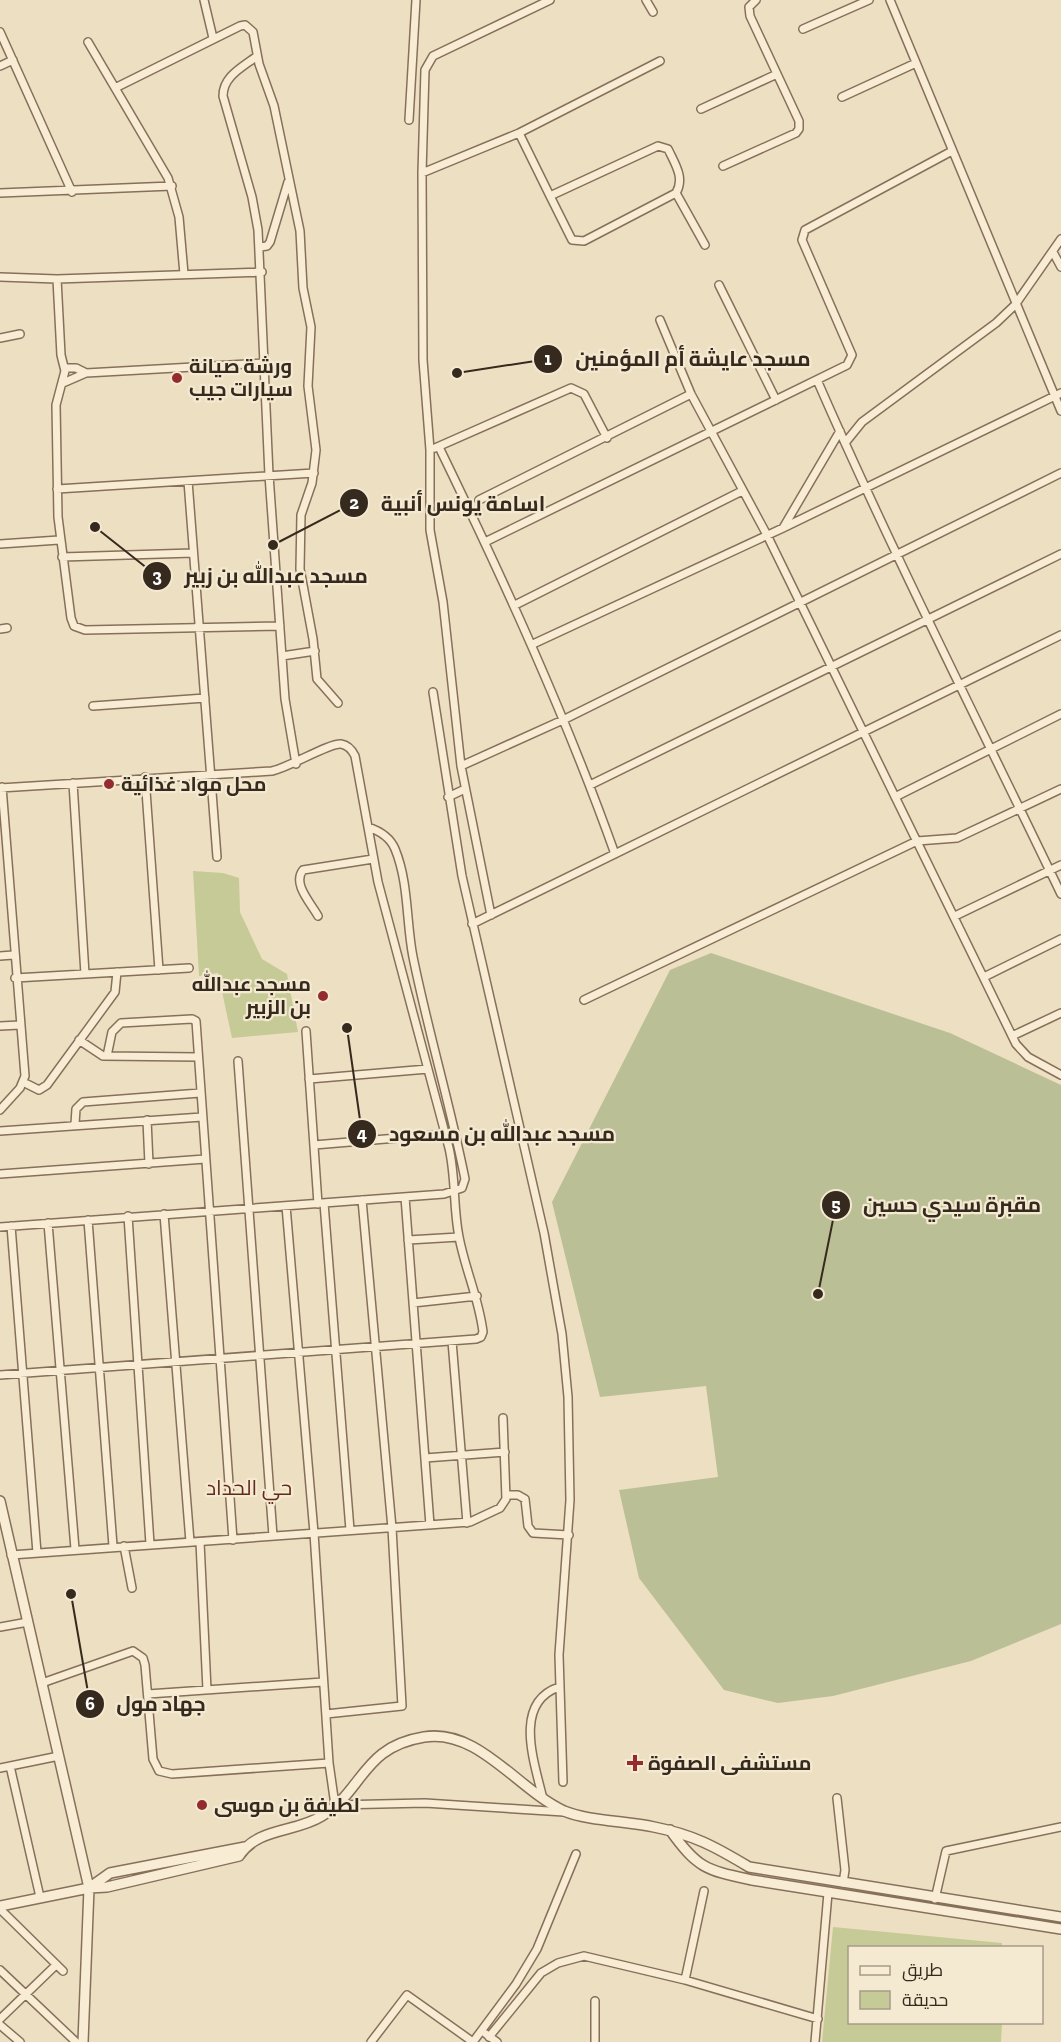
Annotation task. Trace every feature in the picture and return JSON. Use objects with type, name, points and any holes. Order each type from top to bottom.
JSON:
[{"type":"street","points":[[204,0],[213,38]]},
{"type":"street","points":[[409,120],[416,0]]},
{"type":"street","points":[[491,915],[461,766],[443,602],[430,530],[430,450],[423,373],[422,173],[425,70],[433,56],[550,0]]},
{"type":"street","points":[[646,0],[653,12]]},
{"type":"street","points":[[723,166],[796,133],[799,129],[799,121],[750,16],[749,7],[756,0]]},
{"type":"street","points":[[803,29],[869,0]]},
{"type":"street","points":[[890,0],[1015,305],[1058,394],[1061,411]]},
{"type":"street","points":[[115,88],[213,38],[245,25],[253,32],[257,56],[274,106],[300,231],[303,288],[311,327],[308,386],[316,450],[314,473],[301,515],[299,554],[319,683],[338,703]]},
{"type":"street","points":[[0,32],[72,192]]},
{"type":"street","points":[[88,42],[172,186],[179,218],[183,274]]},
{"type":"street","points":[[257,56],[230,76],[223,92],[252,197],[260,247],[269,475],[286,716],[296,764]]},
{"type":"street","points":[[0,66],[13,60]]},
{"type":"street","points":[[422,173],[519,133],[660,61]]},
{"type":"street","points":[[842,97],[916,63]]},
{"type":"street","points":[[701,109],[777,74]]},
{"type":"street","points":[[519,133],[569,237],[581,242],[669,199],[680,185],[679,173],[668,149],[661,146],[550,196]]},
{"type":"street","points":[[485,542],[847,365],[852,355],[802,240],[805,230],[952,151]]},
{"type":"street","points":[[260,247],[267,246],[270,242],[289,181]]},
{"type":"street","points":[[0,193],[72,192],[172,186]]},
{"type":"street","points":[[676,193],[705,245]]},
{"type":"street","points":[[845,443],[862,422],[979,338],[1015,305],[1061,240]]},
{"type":"street","points":[[1053,252],[1061,267]]},
{"type":"street","points":[[0,277],[57,279],[262,272]]},
{"type":"street","points":[[57,279],[64,368],[63,383],[56,405],[57,489],[59,540],[70,618],[79,629],[280,626]]},
{"type":"street","points":[[719,285],[776,400]]},
{"type":"street","points":[[660,320],[691,394],[766,535],[1012,1036],[1028,1057],[1061,1075]]},
{"type":"street","points":[[0,338],[20,334]]},
{"type":"street","points":[[63,383],[86,373],[265,363]]},
{"type":"street","points":[[64,368],[76,368],[86,373]]},
{"type":"street","points":[[818,380],[864,488],[1061,894]]},
{"type":"street","points":[[430,450],[567,388],[584,394],[607,438]]},
{"type":"street","points":[[479,500],[691,394]]},
{"type":"street","points":[[533,644],[783,528],[1058,394]]},
{"type":"street","points":[[783,528],[840,431]]},
{"type":"street","points":[[439,447],[533,644],[565,719],[615,854]]},
{"type":"street","points":[[57,489],[314,473]]},
{"type":"street","points":[[461,766],[565,719],[1061,473]]},
{"type":"street","points":[[188,481],[217,857]]},
{"type":"street","points":[[515,605],[742,491]]},
{"type":"street","points":[[0,544],[59,540]]},
{"type":"street","points":[[62,557],[193,553]]},
{"type":"street","points":[[590,785],[1061,554]]},
{"type":"street","points":[[472,924],[1061,635]]},
{"type":"street","points":[[282,656],[315,651]]},
{"type":"street","points":[[433,692],[448,797],[472,924],[544,1233],[557,1303],[568,1397],[569,1535],[560,1635],[559,1687],[563,1782]]},
{"type":"street","points":[[93,706],[205,698]]},
{"type":"street","points":[[895,797],[1061,714]]},
{"type":"street","points":[[0,1110],[23,1082],[25,1068],[3,861],[1,788],[210,772],[272,771],[296,764],[334,745],[343,745],[351,749],[355,756],[373,859],[445,1134],[456,1191],[459,1237],[477,1296],[482,1336],[477,1339],[416,1344],[0,1375]]},
{"type":"street","points":[[145,777],[159,970]]},
{"type":"street","points":[[73,783],[85,974]]},
{"type":"street","points":[[448,797],[465,789]]},
{"type":"street","points":[[584,1000],[917,841],[957,838],[1061,789]]},
{"type":"street","points":[[0,1227],[405,1197],[456,1191],[464,1185],[465,1179],[452,1112],[413,958],[402,872],[390,840],[380,832],[368,827]]},
{"type":"street","points":[[318,916],[299,883],[299,876],[303,870],[373,859]]},
{"type":"street","points":[[955,916],[1061,865]]},
{"type":"street","points":[[984,977],[1061,939]]},
{"type":"street","points":[[0,956],[13,955]]},
{"type":"street","points":[[15,978],[189,968]]},
{"type":"street","points":[[23,1082],[35,1089],[44,1089],[115,992],[117,972]]},
{"type":"street","points":[[1012,1036],[1061,1013]]},
{"type":"street","points":[[107,1056],[112,1032],[121,1023],[192,1018],[196,1023],[218,1359],[233,1540]]},
{"type":"street","points":[[0,1026],[20,1025]]},
{"type":"street","points":[[306,1031],[314,1145],[335,1350],[350,1530]]},
{"type":"street","points":[[80,1040],[95,1053],[107,1056],[198,1057]]},
{"type":"street","points":[[238,1061],[273,1536]]},
{"type":"street","points":[[309,1079],[429,1069]]},
{"type":"street","points":[[75,1124],[76,1109],[83,1102],[200,1093]]},
{"type":"street","points":[[0,1131],[202,1117]]},
{"type":"street","points":[[147,1120],[149,1164]]},
{"type":"street","points":[[314,1145],[445,1134]]},
{"type":"street","points":[[0,1174],[205,1159]]},
{"type":"street","points":[[405,1197],[430,1526]]},
{"type":"street","points":[[326,1714],[402,1706],[392,1528],[362,1200]]},
{"type":"street","points":[[286,1206],[334,1805]]},
{"type":"street","points":[[164,1214],[190,1542]]},
{"type":"street","points":[[128,1216],[150,1544]]},
{"type":"street","points":[[88,1220],[113,1546]]},
{"type":"street","points":[[48,1223],[75,1549]]},
{"type":"street","points":[[11,1226],[37,1553]]},
{"type":"street","points":[[408,1240],[459,1237]]},
{"type":"street","points":[[413,1303],[477,1296]]},
{"type":"street","points":[[452,1341],[467,1523]]},
{"type":"street","points":[[11,1555],[113,1546],[467,1523],[500,1508],[505,1503],[507,1495],[503,1418]]},
{"type":"street","points":[[425,1458],[505,1452]]},
{"type":"street","points":[[507,1495],[518,1495],[525,1499],[528,1526],[531,1532],[569,1535]]},
{"type":"street","points":[[0,1501],[89,1887],[83,2042]]},
{"type":"street","points":[[200,1542],[207,1690]]},
{"type":"street","points":[[124,1546],[132,1588]]},
{"type":"street","points":[[0,1627],[28,1622]]},
{"type":"street","points":[[42,1683],[133,1651],[143,1658],[153,1759],[155,1766],[165,1774],[329,1763]]},
{"type":"street","points":[[147,1694],[323,1682]]},
{"type":"street","points":[[543,1799],[530,1745],[531,1725],[534,1710],[540,1699],[559,1687]]},
{"type":"street","points":[[89,1887],[100,1877],[110,1873],[245,1847],[264,1835],[314,1821],[334,1805],[381,1753],[412,1740],[436,1736],[455,1738],[474,1745],[543,1799],[567,1812]]},
{"type":"street","points":[[0,1768],[59,1756]]},
{"type":"street","points":[[10,1766],[40,1897]]},
{"type":"street","points":[[837,1798],[845,1870],[843,1882]]},
{"type":"street","points":[[334,1805],[437,1804],[567,1812],[670,1830],[709,1842],[749,1867],[935,1899],[1061,1917]]},
{"type":"street","points":[[935,1899],[946,1851],[1061,1827]]},
{"type":"street","points":[[670,1830],[699,1864],[710,1870],[828,1893],[1061,1929]]},
{"type":"street","points":[[63,1971],[0,1908],[40,1897],[89,1887],[106,1887],[239,1856],[245,1847]]},
{"type":"street","points":[[371,2042],[407,1995],[473,2042],[516,1984],[537,1949],[576,1854]]},
{"type":"street","points":[[749,1867],[752,1880]]},
{"type":"street","points":[[686,1980],[705,1891]]},
{"type":"street","points":[[815,2042],[828,1893]]},
{"type":"street","points":[[489,2037],[541,1973],[569,1959],[584,1956],[686,1980],[818,2019]]},
{"type":"street","points":[[0,2019],[56,1965]]},
{"type":"street","points":[[0,1970],[76,2042]]},
{"type":"street","points":[[595,2001],[595,2042]]},
{"type":"street","points":[[0,2025],[20,2042]]},
{"type":"street","points":[[481,2031],[497,2042]]},
{"type":"green space","points":[[193,871],[223,873],[239,878],[240,912],[262,959],[287,974],[298,1032],[232,1038],[218,973],[199,976]]},
{"type":"green space","points":[[711,953],[950,1033],[1061,1085],[1061,1624],[971,1661],[833,1696],[778,1703],[724,1690],[639,1578],[619,1490],[718,1477],[706,1386],[600,1397],[552,1202],[670,970]]},
{"type":"green space","points":[[833,1927],[1002,1943],[1002,1946],[848,1946],[848,2024],[1002,2024],[1001,2042],[822,2042]]},
{"type":"place","name":"مسجد عايشة أم المؤمنين","points":[[457,373]]},
{"type":"place","name":"ورشة صيانة سيارات جيب","points":[[177,378]]},
{"type":"place","name":"مسجد عبدالله بن زبير","points":[[95,527]]},
{"type":"place","name":"اسامة يونس أنبية","points":[[273,545]]},
{"type":"place","name":"محل مواد غذائية","points":[[109,784]]},
{"type":"place","name":"مسجد عبدالله بن الزبير","points":[[323,996]]},
{"type":"place","name":"مسجد عبدالله بن مسعود","points":[[347,1028]]},
{"type":"place","name":"مقبرة سيدي حسين","points":[[818,1294]]},
{"type":"place","name":"جهاد مول","points":[[71,1594]]},
{"type":"place","name":"مستشفى الصفوة","points":[[635,1763]]},
{"type":"place","name":"لطيفة بن موسى","points":[[202,1805]]},
{"type":"district","name":"حي الحداد","points":[[249,1488]]}]
